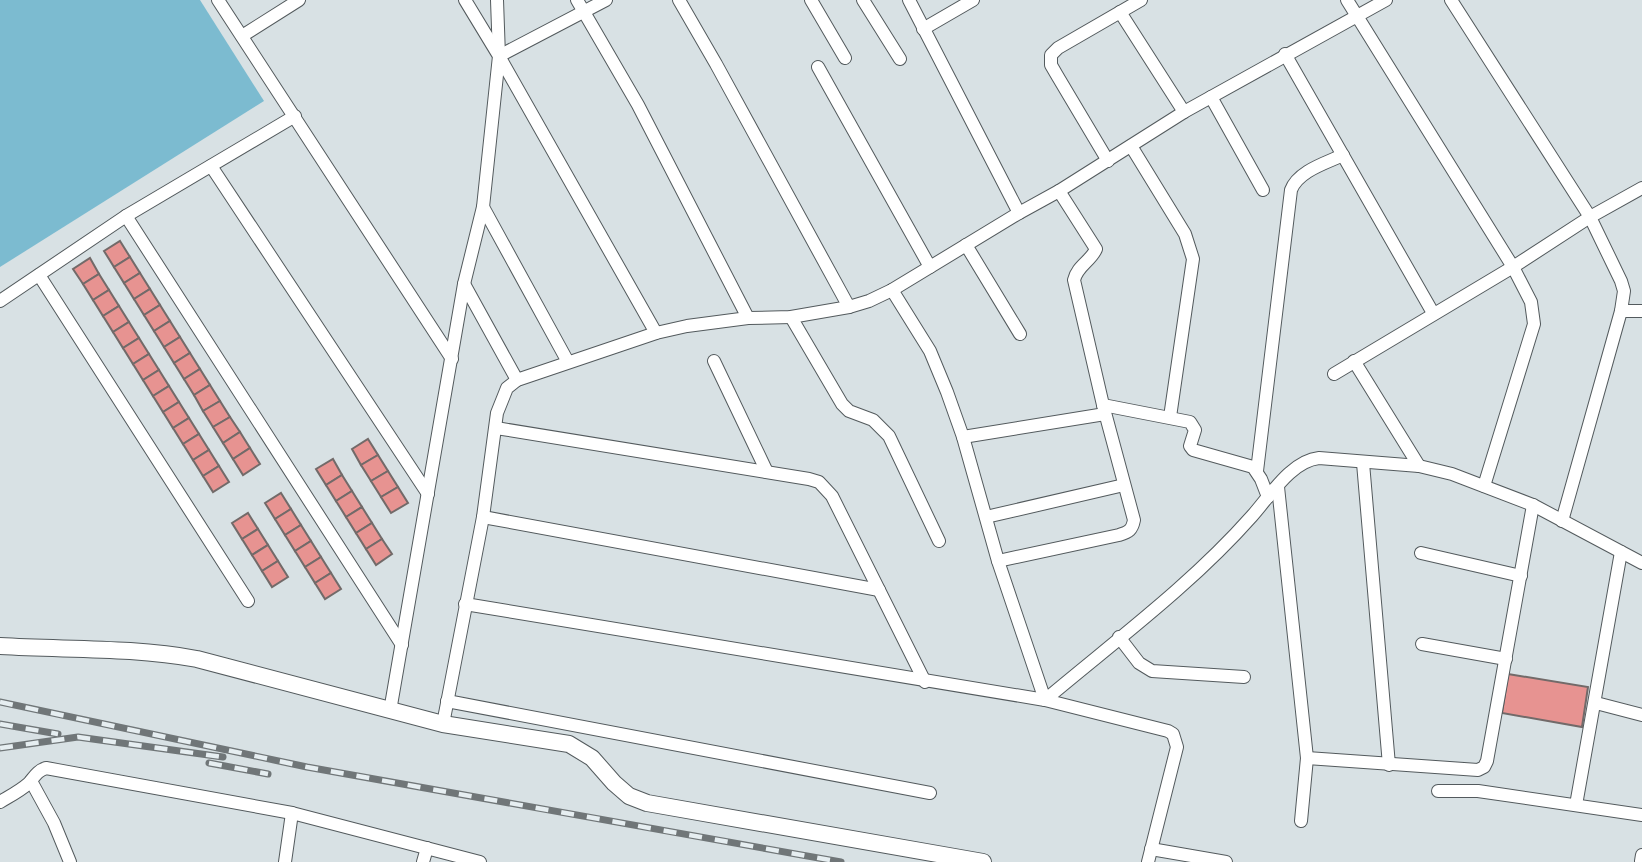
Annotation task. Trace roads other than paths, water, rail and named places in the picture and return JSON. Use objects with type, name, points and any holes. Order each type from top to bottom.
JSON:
[{"type":"street","points":[[218,0],[452,359]]},
{"type":"street","points":[[242,36],[299,0]]},
{"type":"street","points":[[465,0],[656,333]]},
{"type":"street","points":[[390,711],[464,284],[483,207],[499,56],[496,0]]},
{"type":"street","points":[[577,0],[638,104],[748,318]]},
{"type":"street","points":[[499,56],[606,0]]},
{"type":"street","points":[[678,0],[849,307]]},
{"type":"street","points":[[811,0],[845,58]]},
{"type":"street","points":[[863,0],[900,59]]},
{"type":"street","points":[[909,0],[1019,213]]},
{"type":"street","points":[[923,29],[974,0]]},
{"type":"street","points":[[1108,161],[1051,65],[1051,55],[1058,48],[1141,0]]},
{"type":"street","points":[[1347,0],[1513,267],[1531,302],[1534,324],[1484,486]]},
{"type":"street","points":[[443,724],[483,517],[500,402],[507,388],[517,380],[656,333],[687,326],[748,318],[791,317],[849,307],[892,290],[1059,191],[1184,112],[1386,0]]},
{"type":"street","points":[[1451,0],[1590,217],[1624,292],[1562,521]]},
{"type":"street","points":[[1121,12],[1184,112]]},
{"type":"street","points":[[1285,54],[1433,313]]},
{"type":"street","points":[[818,67],[930,267]]},
{"type":"street","points":[[1211,97],[1263,190]]},
{"type":"street","points":[[0,301],[126,216],[295,116]]},
{"type":"street","points":[[1131,146],[1185,234],[1193,259],[1170,417]]},
{"type":"street","points":[[1257,471],[1291,190],[1294,181],[1303,174],[1343,155]]},
{"type":"street","points":[[211,166],[428,494]]},
{"type":"street","points":[[1334,374],[1642,188]]},
{"type":"street","points":[[999,561],[1128,532],[1133,527],[1134,520],[1104,410],[1074,280],[1077,270],[1096,249],[1059,191]]},
{"type":"street","points":[[483,207],[568,362]]},
{"type":"street","points":[[126,216],[402,645]]},
{"type":"street","points":[[966,245],[1020,334]]},
{"type":"street","points":[[39,275],[248,601]]},
{"type":"street","points":[[464,284],[517,380]]},
{"type":"street","points":[[892,290],[930,351],[963,437],[999,561],[1045,701]]},
{"type":"street","points":[[1621,311],[1642,311]]},
{"type":"street","points":[[791,317],[842,404],[849,411],[873,420],[888,436],[939,541]]},
{"type":"street","points":[[714,360],[767,472]]},
{"type":"street","points":[[1354,361],[1419,466]]},
{"type":"street","points":[[963,437],[1104,410],[1170,417],[1193,425],[1195,430],[1190,446],[1193,450],[1247,464],[1257,471],[1269,497]]},
{"type":"street","points":[[496,428],[819,482],[826,488],[925,682]]},
{"type":"street","points":[[1045,701],[1198,569],[1278,486],[1308,459],[1419,466],[1484,486],[1533,505],[1642,563]]},
{"type":"street","points":[[1363,463],[1389,765]]},
{"type":"street","points":[[986,517],[1124,485]]},
{"type":"street","points":[[1278,486],[1307,758],[1301,821]]},
{"type":"street","points":[[1307,758],[1478,771],[1484,767],[1533,505]]},
{"type":"street","points":[[483,517],[879,590]]},
{"type":"street","points":[[1576,805],[1621,552]]},
{"type":"street","points":[[1421,553],[1521,576]]},
{"type":"street","points":[[465,604],[1045,701],[1174,734],[1177,747],[1148,862]]},
{"type":"street","points":[[1119,638],[1139,663],[1152,671],[1244,677]]},
{"type":"street","points":[[1422,644],[1506,659]]},
{"type":"street","points":[[0,646],[160,652],[197,659],[443,724],[569,744],[592,758],[629,796],[647,803],[983,862]]},
{"type":"street","points":[[447,701],[930,793]]},
{"type":"street","points":[[1596,703],[1642,715]]},
{"type":"street","points":[[0,802],[46,768],[292,813],[480,862]]},
{"type":"street","points":[[31,781],[54,823],[70,862]]},
{"type":"street","points":[[1438,791],[1478,790],[1642,815]]},
{"type":"street","points":[[285,862],[292,813]]},
{"type":"street","points":[[423,862],[427,848]]},
{"type":"street","points":[[1151,849],[1226,862]]},
{"type":"street","points":[[1641,861],[1642,855]]},
{"type":"railway","points":[[0,702],[307,767],[841,862]]},
{"type":"railway","points":[[0,724],[58,734]]},
{"type":"railway","points":[[0,748],[78,737],[223,757]]},
{"type":"railway","points":[[209,763],[268,774]]}]
